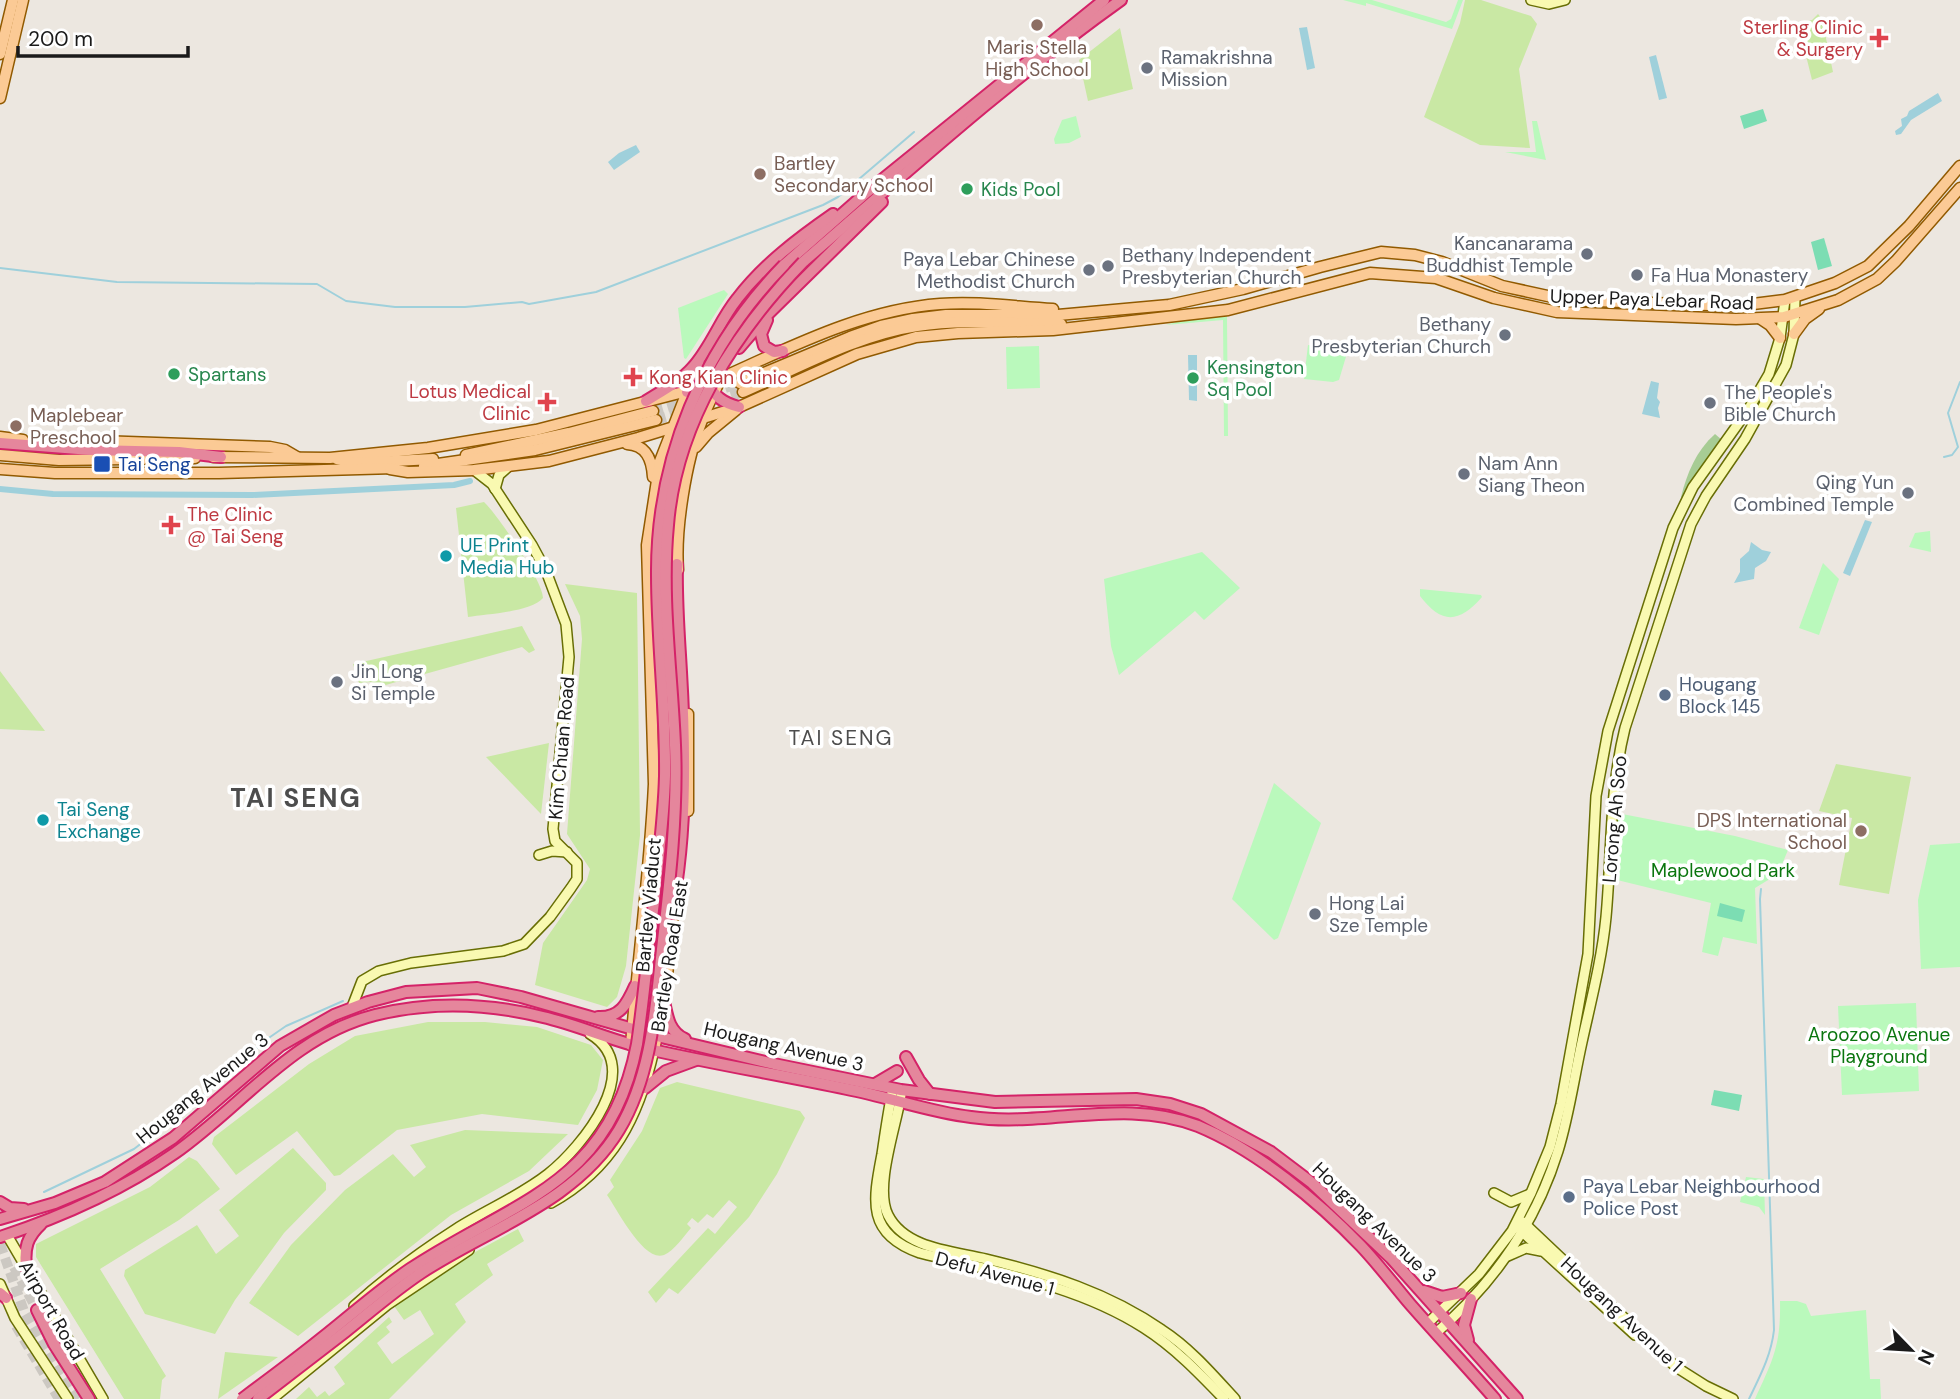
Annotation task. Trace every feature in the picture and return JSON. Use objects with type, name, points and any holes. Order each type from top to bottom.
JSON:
[{"type":"highway","points":[[646,401],[694,367],[736,299],[762,269],[796,240],[867,192],[1104,0]]},
{"type":"highway","points":[[727,375],[739,349],[773,309],[889,195],[906,173],[1074,34],[1121,0]]},
{"type":"highway","name":"Bartley Viaduct","points":[[258,1399],[423,1272],[558,1195],[594,1163],[619,1130],[642,1079],[654,1023],[662,949],[676,776],[666,576],[668,524],[676,478],[690,432],[722,365],[756,313],[803,262],[906,173]]},
{"type":"highway","name":"Bartley Viaduct","points":[[242,1399],[411,1269],[555,1184],[588,1152],[617,1107],[630,1075],[637,1044],[663,816],[665,756],[657,563],[660,513],[665,485],[684,419],[708,366],[740,315],[784,265],[867,192]]},
{"type":"highway","points":[[773,309],[763,326],[762,340],[768,350],[783,351]]},
{"type":"highway","points":[[716,331],[714,349],[725,355],[739,349]]},
{"type":"highway","points":[[706,348],[705,367],[711,389],[727,404],[739,407]]},
{"type":"highway","points":[[687,392],[706,348]]},
{"type":"highway","points":[[0,443],[83,450],[179,452],[221,457]]},
{"type":"highway","points":[[662,949],[669,928],[676,888],[683,816],[681,674],[676,612],[677,564]]},
{"type":"highway","points":[[587,1017],[604,1018],[617,1014],[627,1004],[635,986]]},
{"type":"highway","name":"Hougang Avenue 3","points":[[0,1221],[105,1182],[164,1144],[297,1035],[334,1015],[352,1007],[406,992],[477,988],[522,997],[704,1047],[875,1084],[896,1095],[972,1118],[1042,1118],[1125,1112],[1164,1117],[1197,1126],[1251,1156],[1306,1195],[1362,1247],[1495,1399]]},
{"type":"highway","points":[[664,1001],[670,1025],[678,1036],[704,1047]]},
{"type":"highway","name":"Hougang Avenue 3","points":[[4,1236],[43,1222],[119,1186],[172,1155],[313,1040],[344,1025],[385,1013],[409,1008],[474,1004],[547,1017],[631,1045],[853,1090],[896,1095],[930,1094],[995,1102],[1136,1099],[1170,1104],[1201,1114],[1271,1152],[1301,1174],[1356,1224],[1421,1290],[1517,1399]]},
{"type":"highway","points":[[906,1057],[930,1094]]},
{"type":"highway","points":[[645,1088],[666,1071],[699,1060]]},
{"type":"highway","points":[[875,1084],[897,1071]]},
{"type":"highway","points":[[191,1123],[196,1128],[204,1129]]},
{"type":"highway","points":[[0,1202],[10,1208],[27,1210]]},
{"type":"highway","points":[[26,1267],[24,1250],[27,1241],[43,1222]]},
{"type":"highway","points":[[1421,1290],[1442,1297],[1461,1293]]},
{"type":"highway","points":[[1469,1345],[1464,1325],[1471,1299]]},
{"type":"highway","points":[[37,1310],[54,1344],[89,1399]]},
{"type":"main road","points":[[0,54],[13,0]]},
{"type":"main road","points":[[0,98],[23,0]]},
{"type":"main road","points":[[1531,0],[1549,4],[1565,0]]},
{"type":"main road","name":"Upper Paya Lebar Road","points":[[1128,323],[946,323],[914,327],[852,345],[741,388],[850,337],[913,319],[946,315],[1058,315],[1169,304],[1243,289],[1375,253],[1415,255],[1442,262],[1502,286],[1566,300],[1737,306],[1790,299],[1835,283],[1868,266],[1909,226],[1960,166]]},
{"type":"main road","name":"Upper Paya Lebar Road","points":[[390,469],[408,472],[474,470],[550,461],[739,407],[857,354],[916,337],[1053,330],[1231,309],[1370,273],[1436,278],[1493,298],[1557,312],[1736,320],[1789,315],[1838,300],[1877,279],[1960,188]]},
{"type":"main road","points":[[1436,278],[1442,271],[1442,262]]},
{"type":"main road","name":"Lorong Ah Soo","points":[[1436,1333],[1471,1299],[1506,1257],[1550,1147],[1558,1119],[1585,972],[1598,778],[1616,706],[1673,528],[1693,487],[1748,410],[1769,374],[1789,315],[1790,299]]},
{"type":"main road","points":[[1794,334],[1810,314],[1838,300]]},
{"type":"main road","name":"Upper Paya Lebar Road","points":[[727,375],[878,314],[931,305],[971,303],[1096,312]]},
{"type":"main road","name":"Lorong Ah Soo","points":[[1428,1323],[1461,1293],[1521,1225],[1541,1195],[1559,1149],[1597,973],[1606,916],[1612,790],[1625,728],[1691,524],[1781,376],[1794,334],[1789,315]]},
{"type":"main road","points":[[1760,318],[1770,325],[1780,338]]},
{"type":"main road","points":[[727,375],[722,397],[751,402]]},
{"type":"main road","name":"Bartley Road East","points":[[272,1399],[387,1305],[441,1268],[568,1192],[600,1166],[622,1137],[637,1110],[645,1088],[664,1001],[684,856],[690,785],[689,731],[677,564],[681,514],[691,457],[711,389],[727,375]]},
{"type":"main road","name":"Upper Paya Lebar Road","points":[[0,455],[59,460],[330,458],[428,448],[518,433],[646,401],[711,389]]},
{"type":"main road","name":"Bartley Road East","points":[[631,1045],[653,809],[647,545],[660,461],[687,392]]},
{"type":"main road","points":[[691,457],[699,442],[739,407]]},
{"type":"main road","name":"Upper Paya Lebar Road","points":[[0,469],[55,473],[219,473],[390,469],[535,450],[655,415],[452,457],[355,463],[330,458]]},
{"type":"main road","points":[[0,437],[38,441],[270,447],[285,450],[297,458]]},
{"type":"main road","points":[[612,445],[637,445],[648,454],[653,471],[653,498]]},
{"type":"main road","points":[[1733,457],[1742,454],[1747,456]]},
{"type":"main road","points":[[495,489],[499,475],[509,466]]},
{"type":"main road","name":"Kim Chuan Road","points":[[352,1007],[360,984],[370,975],[391,967],[503,951],[524,944],[550,918],[576,879],[577,863],[555,841],[554,829],[569,657],[568,636],[562,612],[539,556],[495,489],[474,470]]},
{"type":"main road","points":[[540,855],[552,851],[567,852]]},
{"type":"main road","points":[[1585,972],[1590,980],[1597,973]]},
{"type":"main road","points":[[358,992],[368,1002]]},
{"type":"main road","points":[[234,1399],[340,1319],[384,1279],[552,1169],[573,1148],[596,1119],[614,1076],[614,1065],[608,1050],[599,1040],[583,1030]]},
{"type":"main road","name":"Defu Avenue 1","points":[[896,1095],[874,1191],[878,1216],[888,1234],[906,1248],[920,1253],[1048,1285],[1119,1314],[1143,1327],[1177,1352],[1224,1399]]},
{"type":"main road","name":"Defu Avenue 1","points":[[896,1095],[884,1201],[895,1227],[902,1234],[924,1244],[1052,1276],[1123,1306],[1181,1344],[1235,1399]]},
{"type":"main road","points":[[552,1169],[555,1177],[568,1192]]},
{"type":"main road","points":[[1494,1193],[1511,1202],[1531,1194]]},
{"type":"main road","name":"Airport Road","points":[[0,1221],[4,1236],[26,1267],[103,1399]]},
{"type":"main road","name":"Hougang Avenue 1","points":[[1521,1225],[1544,1251],[1673,1371],[1719,1399]]},
{"type":"main road","name":"Hougang Avenue 1","points":[[1521,1225],[1676,1367],[1733,1399]]},
{"type":"main road","points":[[430,1247],[427,1263],[434,1268],[441,1268]]},
{"type":"main road","points":[[1506,1257],[1526,1248],[1544,1251]]},
{"type":"main road","name":"Airport Road","points":[[0,1284],[3,1296],[33,1348],[68,1399]]},
{"type":"main road","points":[[290,1357],[301,1362],[301,1375]]},
{"type":"green space","points":[[1343,0],[1372,0],[1446,22],[1451,19],[1458,0],[1463,0],[1452,29],[1366,3],[1366,6]]},
{"type":"green space","points":[[1465,0],[1481,0],[1531,16],[1537,24],[1519,69],[1530,148],[1480,145],[1424,117],[1460,23]]},
{"type":"green space","points":[[1818,14],[1822,19],[1833,72],[1812,80],[1798,23],[1812,20]]},
{"type":"green space","points":[[1120,28],[1133,89],[1088,101],[1079,60]]},
{"type":"green space","points":[[1763,109],[1767,121],[1744,129],[1740,116]]},
{"type":"green space","points":[[1076,116],[1081,137],[1069,143],[1055,144],[1054,139],[1062,120]]},
{"type":"green space","points":[[1532,121],[1537,121],[1546,160],[1505,152],[1536,152]]},
{"type":"green space","points":[[1824,238],[1832,266],[1818,270],[1811,242]]},
{"type":"green space","points":[[724,290],[728,294],[686,359],[684,358],[678,308]]},
{"type":"green space","points":[[1227,316],[1228,436],[1224,436],[1223,320],[1166,325],[1187,319]]},
{"type":"green space","points":[[1308,345],[1348,350],[1339,380],[1333,382],[1304,379]]},
{"type":"green space","points":[[1039,346],[1040,388],[1007,389],[1006,347]]},
{"type":"green space","points":[[1715,434],[1722,440],[1684,499],[1681,497],[1693,463]]},
{"type":"green space","points":[[484,502],[528,563],[543,598],[519,609],[468,617],[456,508]]},
{"type":"green space","points":[[1930,531],[1931,552],[1909,547],[1915,533]]},
{"type":"green space","points":[[1202,552],[1240,588],[1204,620],[1195,611],[1119,675],[1111,646],[1104,579]]},
{"type":"green space","points":[[1823,563],[1839,579],[1819,635],[1799,628]]},
{"type":"green space","points":[[565,584],[637,593],[640,835],[626,966],[617,997],[607,1007],[535,985],[543,943],[587,880],[590,869],[567,834],[582,639],[580,616]]},
{"type":"green space","points":[[1420,589],[1482,597],[1458,616],[1443,616],[1420,596]]},
{"type":"green space","points":[[522,626],[535,650],[529,653],[522,647],[382,686],[371,682],[359,683],[353,664]]},
{"type":"green space","points":[[0,671],[45,731],[0,729]]},
{"type":"green space","points":[[549,743],[541,814],[486,757]]},
{"type":"green space","points":[[1836,764],[1911,777],[1889,894],[1839,885],[1852,818],[1819,811]]},
{"type":"green space","points":[[1274,783],[1321,823],[1278,938],[1274,940],[1232,899]]},
{"type":"green space","name":"Maplewood Park","points":[[1612,812],[1735,836],[1788,850],[1778,874],[1755,888],[1757,944],[1723,937],[1718,956],[1702,952],[1711,903],[1609,878]]},
{"type":"green space","points":[[1960,843],[1960,967],[1921,969],[1918,900],[1930,845]]},
{"type":"green space","points":[[1720,903],[1745,910],[1742,922],[1717,916]]},
{"type":"green space","name":"Aroozoo Avenue Playground","points":[[1916,1003],[1919,1091],[1842,1095],[1838,1006]]},
{"type":"green space","points":[[428,1022],[485,1022],[537,1027],[591,1045],[603,1060],[597,1090],[578,1125],[482,1114],[397,1130],[340,1175],[334,1176],[297,1131],[236,1175],[212,1144],[214,1137],[309,1064],[355,1036]]},
{"type":"green space","points":[[677,1082],[800,1111],[805,1118],[777,1174],[749,1217],[678,1294],[669,1288],[656,1303],[648,1292],[708,1228],[715,1234],[737,1207],[729,1200],[713,1218],[707,1214],[698,1223],[692,1218],[687,1224],[691,1228],[675,1247],[664,1255],[656,1255],[640,1243],[607,1195],[614,1187],[610,1180],[642,1131],[660,1088]]},
{"type":"green space","points":[[1714,1090],[1742,1095],[1739,1111],[1711,1105]]},
{"type":"green space","points":[[465,1130],[568,1134],[529,1171],[451,1215],[298,1336],[249,1303],[291,1245],[345,1190],[393,1154],[414,1177],[426,1167],[410,1145]]},
{"type":"green space","points":[[293,1148],[326,1183],[326,1190],[284,1233],[235,1300],[215,1334],[145,1314],[124,1276],[125,1270],[197,1225],[216,1254],[239,1236],[219,1210]]},
{"type":"green space","points":[[189,1157],[197,1161],[220,1189],[179,1220],[100,1269],[166,1376],[162,1380],[160,1399],[124,1399],[36,1257],[36,1244],[150,1187]]},
{"type":"green space","points":[[1746,1177],[1764,1179],[1765,1215],[1759,1207],[1740,1202]]},
{"type":"green space","points":[[518,1229],[524,1241],[487,1264],[493,1275],[455,1304],[466,1322],[389,1399],[296,1399],[309,1387],[317,1397],[325,1391],[329,1396],[345,1384],[334,1367],[389,1317],[392,1322],[386,1327],[390,1332],[377,1343],[392,1364],[434,1334],[420,1310],[404,1320],[394,1306],[477,1251]]},
{"type":"green space","points":[[1780,1301],[1806,1304],[1811,1316],[1866,1310],[1870,1379],[1880,1379],[1881,1399],[1755,1399],[1775,1352]]},
{"type":"green space","points":[[225,1352],[278,1357],[218,1399]]},
{"type":"water","points":[[1307,27],[1315,68],[1307,70],[1299,28]]},
{"type":"water","points":[[1656,55],[1667,98],[1659,100],[1649,57]]},
{"type":"water","points":[[1938,93],[1942,101],[1911,120],[1901,134],[1896,135],[1895,131],[1902,126],[1901,119],[1907,116],[1909,111]]},
{"type":"water","points":[[636,145],[640,152],[614,170],[608,162]]},
{"type":"water","name":"Kensington Sq Pool","points":[[1188,355],[1197,355],[1197,401],[1189,400]]},
{"type":"water","points":[[1651,381],[1659,383],[1657,398],[1660,402],[1660,418],[1642,414]]},
{"type":"water","points":[[1865,520],[1872,522],[1850,576],[1843,573]]},
{"type":"water","points":[[1751,542],[1762,550],[1771,552],[1766,561],[1755,568],[1754,579],[1734,583],[1740,572],[1740,559],[1749,551]]},
{"type":"waterway","points":[[0,268],[117,282],[317,284],[346,301],[395,307],[465,307],[522,302],[529,304],[596,292],[823,205],[838,197],[914,132]]},
{"type":"waterway","points":[[1944,457],[1952,455],[1958,447],[1948,413],[1960,382]]},
{"type":"waterway","points":[[0,489],[53,494],[252,495],[454,485],[470,481]]},
{"type":"waterway","points":[[1749,1399],[1768,1357],[1774,1330],[1761,889]]},
{"type":"waterway","points":[[44,1192],[134,1149],[242,1065],[260,1044],[286,1026],[343,1001]]},
{"type":"tunnel","points":[[711,393],[740,383]]},
{"type":"tunnel","points":[[717,401],[743,392]]},
{"type":"tunnel","points":[[653,411],[690,400]]},
{"type":"tunnel","points":[[656,420],[686,411]]},
{"type":"tunnel","points":[[0,1244],[25,1314],[78,1399]]},
{"type":"tunnel","points":[[14,1267],[37,1310]]},
{"type":"tunnel","points":[[16,1326],[59,1399]]},
{"type":"place","name":"Maris Stella High School","points":[[1037,25]]},
{"type":"place","name":"Sterling Clinic & Surgery","points":[[1879,38]]},
{"type":"place","name":"Ramakrishna Mission","points":[[1147,68]]},
{"type":"place","name":"Bartley Secondary School","points":[[760,174]]},
{"type":"place","name":"Kids Pool","points":[[967,189]]},
{"type":"place","name":"Kancanarama Buddhist Temple","points":[[1587,254]]},
{"type":"place","name":"Bethany Independent Presbyterian Church","points":[[1108,266]]},
{"type":"place","name":"Paya Lebar Chinese Methodist Church","points":[[1089,270]]},
{"type":"place","name":"Fa Hua Monastery","points":[[1637,275]]},
{"type":"place","name":"Bethany Presbyterian Church","points":[[1505,335]]},
{"type":"place","name":"Spartans","points":[[174,374]]},
{"type":"place","name":"Kong Kian Clinic","points":[[633,377]]},
{"type":"place","name":"Kensington Sq Pool","points":[[1193,378]]},
{"type":"place","name":"Lotus Medical Clinic","points":[[547,402]]},
{"type":"place","name":"The People's Bible Church","points":[[1710,403]]},
{"type":"place","name":"Maplebear Preschool","points":[[16,426]]},
{"type":"place","name":"Tai Seng","points":[[102,464]]},
{"type":"place","name":"Nam Ann Siang Theon","points":[[1464,474]]},
{"type":"place","name":"Qing Yun Combined Temple","points":[[1908,493]]},
{"type":"place","name":"The Clinic @ Tai Seng","points":[[171,525]]},
{"type":"place","name":"UE Print Media Hub","points":[[446,556]]},
{"type":"place","name":"Jin Long Si Temple","points":[[337,682]]},
{"type":"place","name":"Hougang Block 145","points":[[1665,695]]},
{"type":"place","name":"Tai Seng Exchange","points":[[43,820]]},
{"type":"place","name":"DPS International School","points":[[1861,831]]},
{"type":"place","name":"Hong Lai Sze Temple","points":[[1315,914]]},
{"type":"place","name":"Paya Lebar Neighbourhood Police Post","points":[[1569,1197]]},
{"type":"district","name":"TAI SENG","points":[[841,738]]},
{"type":"district","name":"TAI SENG","points":[[296,798]]}]
